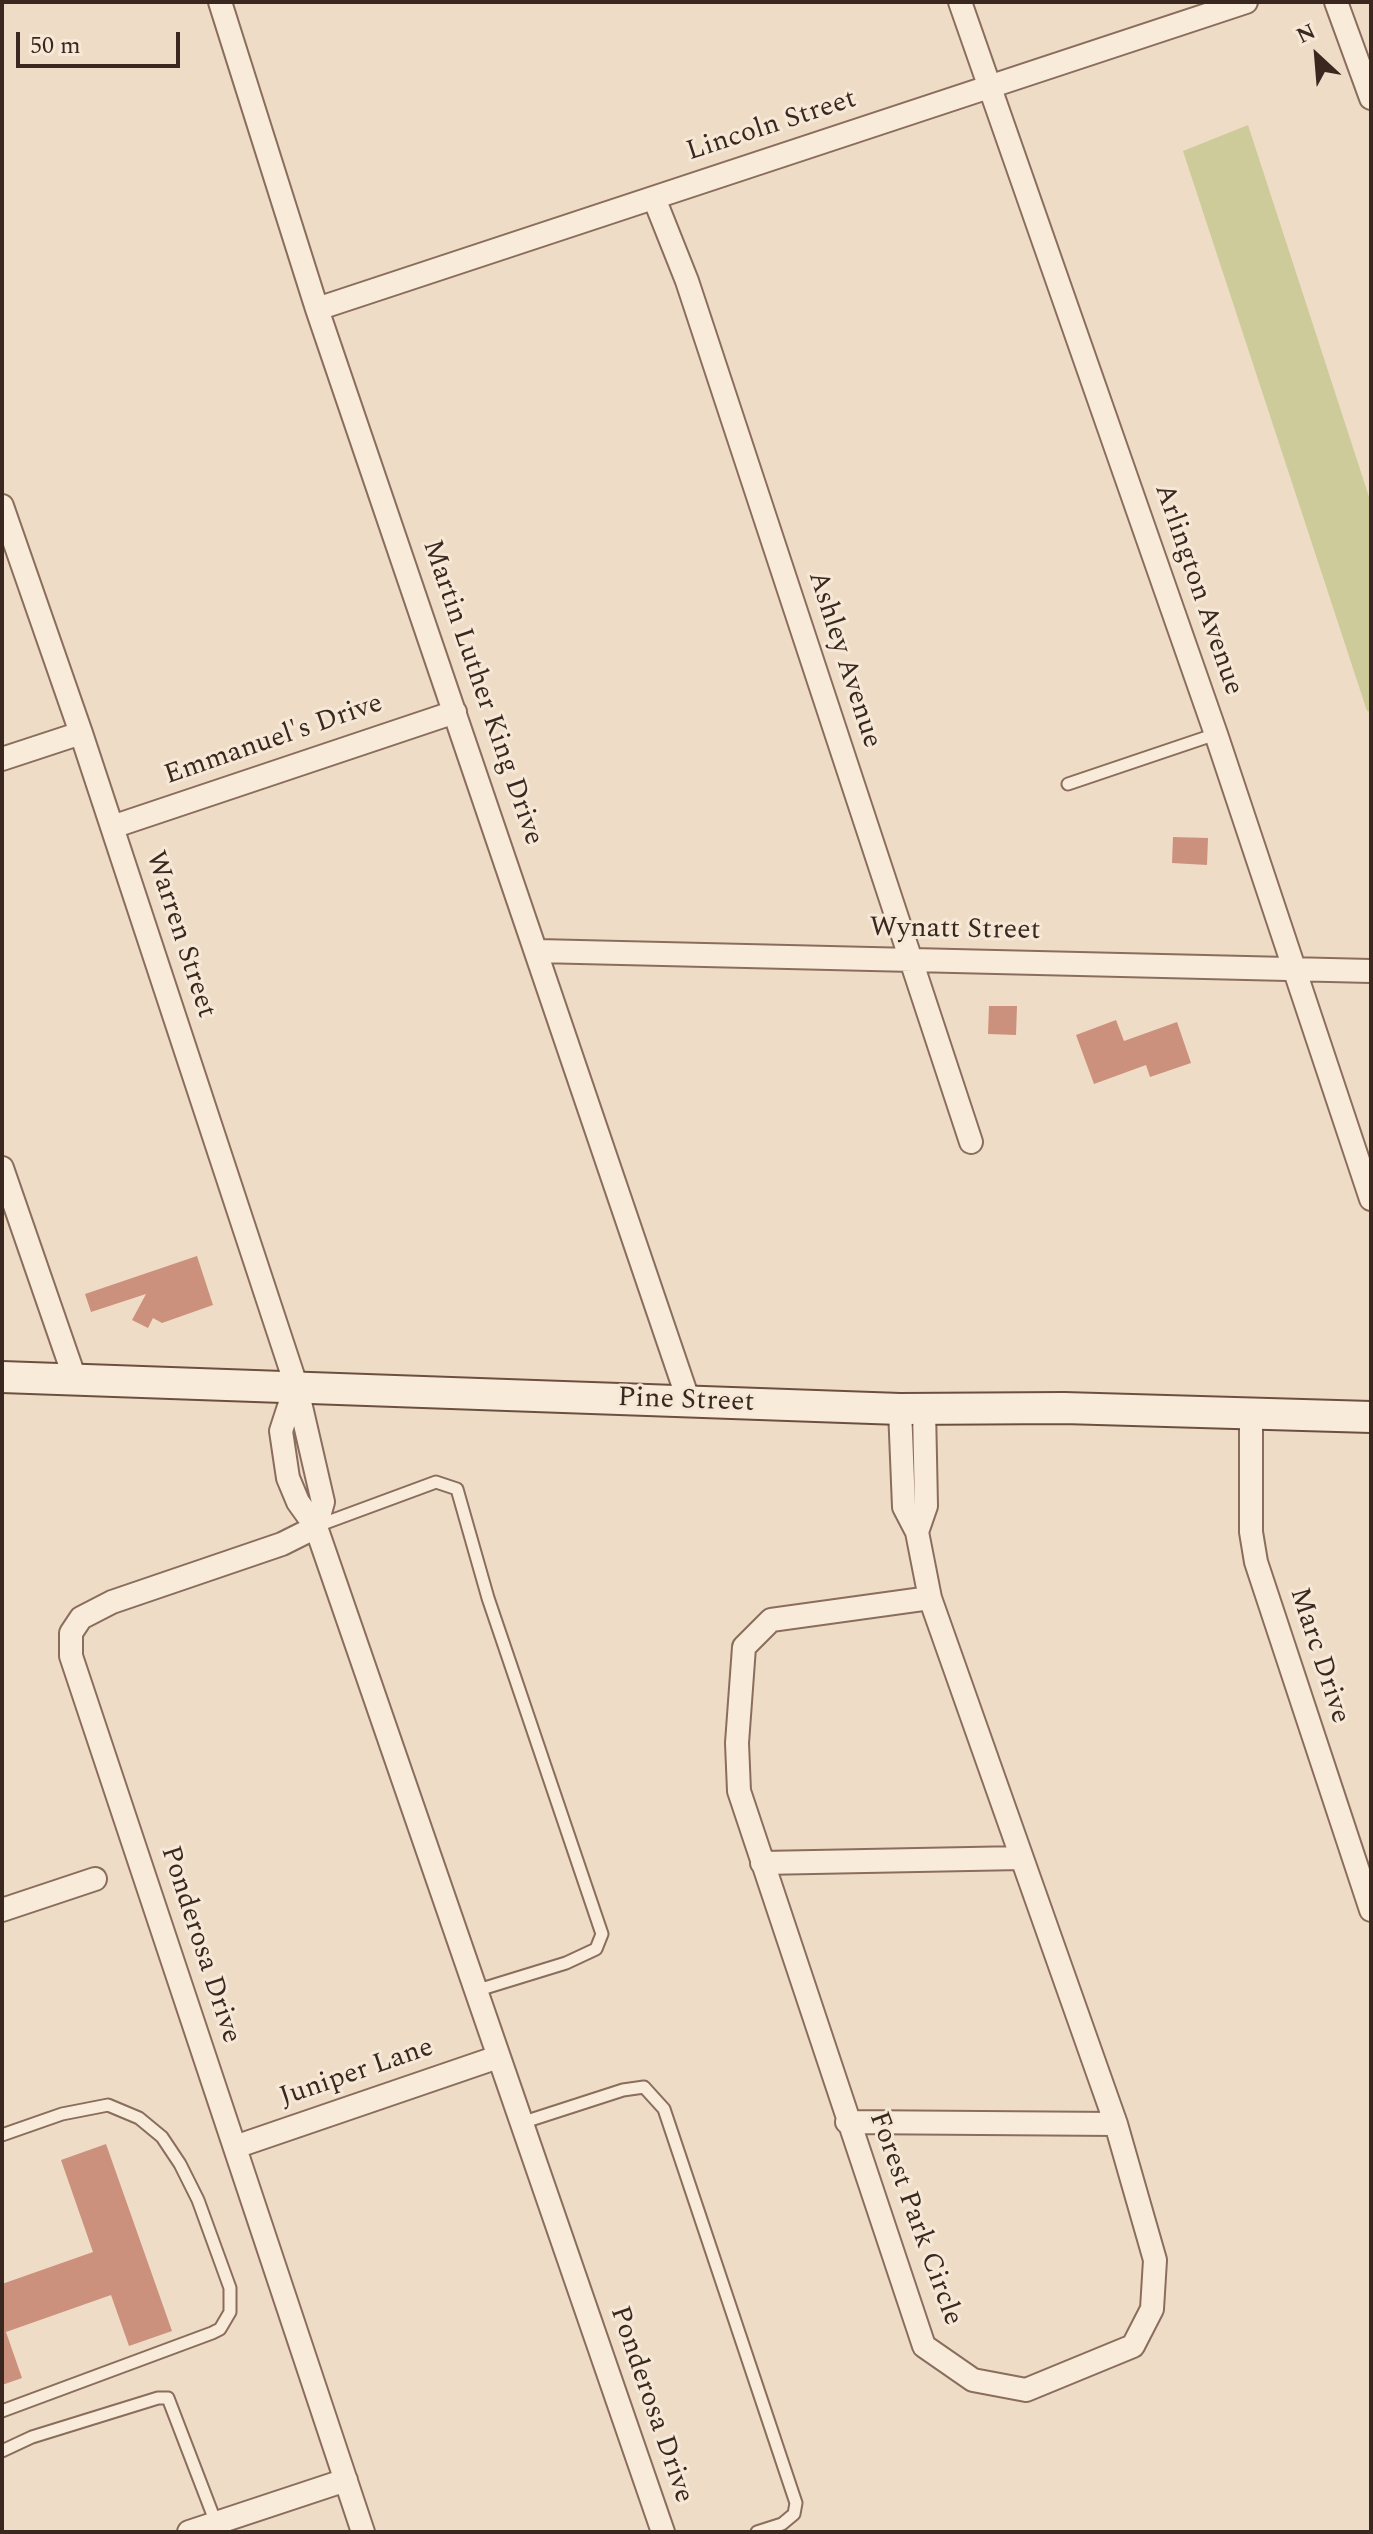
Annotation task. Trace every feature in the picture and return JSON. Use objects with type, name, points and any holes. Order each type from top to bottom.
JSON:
[{"type":"street","name":"Martin Luther King Drive","points":[[220,2],[317,309],[689,1402]]},
{"type":"street","name":"Arlington Avenue","points":[[960,2],[1216,734],[1371,1199]]},
{"type":"street","name":"Lincoln Street","points":[[317,309],[1246,2]]},
{"type":"street","points":[[1336,2],[1371,98]]},
{"type":"street","name":"Ashley Avenue","points":[[654,198],[687,281],[971,1142]]},
{"type":"street","name":"Warren Street","points":[[2,506],[81,733],[296,1385]]},
{"type":"street","name":"Emmanuel's Drive","points":[[112,827],[455,712]]},
{"type":"street","points":[[2,759],[81,733]]},
{"type":"street","name":"Wynatt Street","points":[[538,951],[1371,971]]},
{"type":"street","points":[[2,1168],[75,1379]]},
{"type":"street","name":"Pine Street","points":[[2,1377],[912,1409],[1371,1417]]},
{"type":"street","name":"Ponderosa Drive","points":[[296,1385],[323,1502],[316,1527],[663,2532]]},
{"type":"street","name":"Forest Park Circle","points":[[912,1409],[904,1507],[917,1532],[930,1598],[1116,2124],[1155,2260],[1152,2309],[1133,2346],[1026,2390],[973,2380],[924,2346],[739,1791],[737,1743],[744,1647],[771,1620],[930,1598]]},
{"type":"street","name":"Marc Drive","points":[[1251,1413],[1251,1532],[1256,1562],[1371,1910]]},
{"type":"street","name":"Ponderosa Drive","points":[[316,1527],[282,1544],[112,1602],[81,1618],[71,1633],[71,1656],[363,2532]]},
{"type":"street","points":[[762,1863],[1021,1858]]},
{"type":"street","points":[[2,1910],[95,1879]]},
{"type":"street","name":"Juniper Lane","points":[[235,2147],[498,2057]]},
{"type":"street","points":[[847,2122],[1116,2124]]},
{"type":"street","points":[[189,2532],[346,2480]]},
{"type":"lane","points":[[1068,784],[1216,734]]},
{"type":"lane","points":[[316,1527],[436,1482],[457,1489],[488,1598],[602,1934],[596,1949],[576,1958],[475,1991]]},
{"type":"lane","points":[[521,2123],[623,2090],[644,2087],[664,2109],[796,2503],[794,2514],[782,2524],[757,2532]]},
{"type":"lane","points":[[2,2135],[62,2114],[108,2105],[139,2118],[162,2137],[180,2164],[198,2200],[230,2288],[230,2312],[220,2329],[2,2411]]},
{"type":"lane","points":[[2,2451],[116,2411],[158,2398],[168,2398],[216,2523]]},
{"type":"shaded area","points":[[1248,125],[1371,503],[1371,712],[1367,711],[1183,151]]},
{"type":"building","points":[[1173,837],[1208,838],[1207,865],[1172,863]]},
{"type":"building","points":[[989,1006],[1017,1006],[1016,1035],[988,1034]]},
{"type":"building","points":[[1116,1020],[1124,1041],[1177,1022],[1191,1063],[1150,1077],[1146,1065],[1094,1084],[1076,1035]]},
{"type":"building","points":[[197,1256],[213,1305],[162,1323],[153,1318],[148,1328],[132,1320],[146,1294],[91,1312],[85,1294]]},
{"type":"building","points":[[106,2144],[172,2331],[129,2346],[111,2295],[6,2332],[22,2378],[2,2385],[2,2284],[93,2252],[61,2160]]}]
